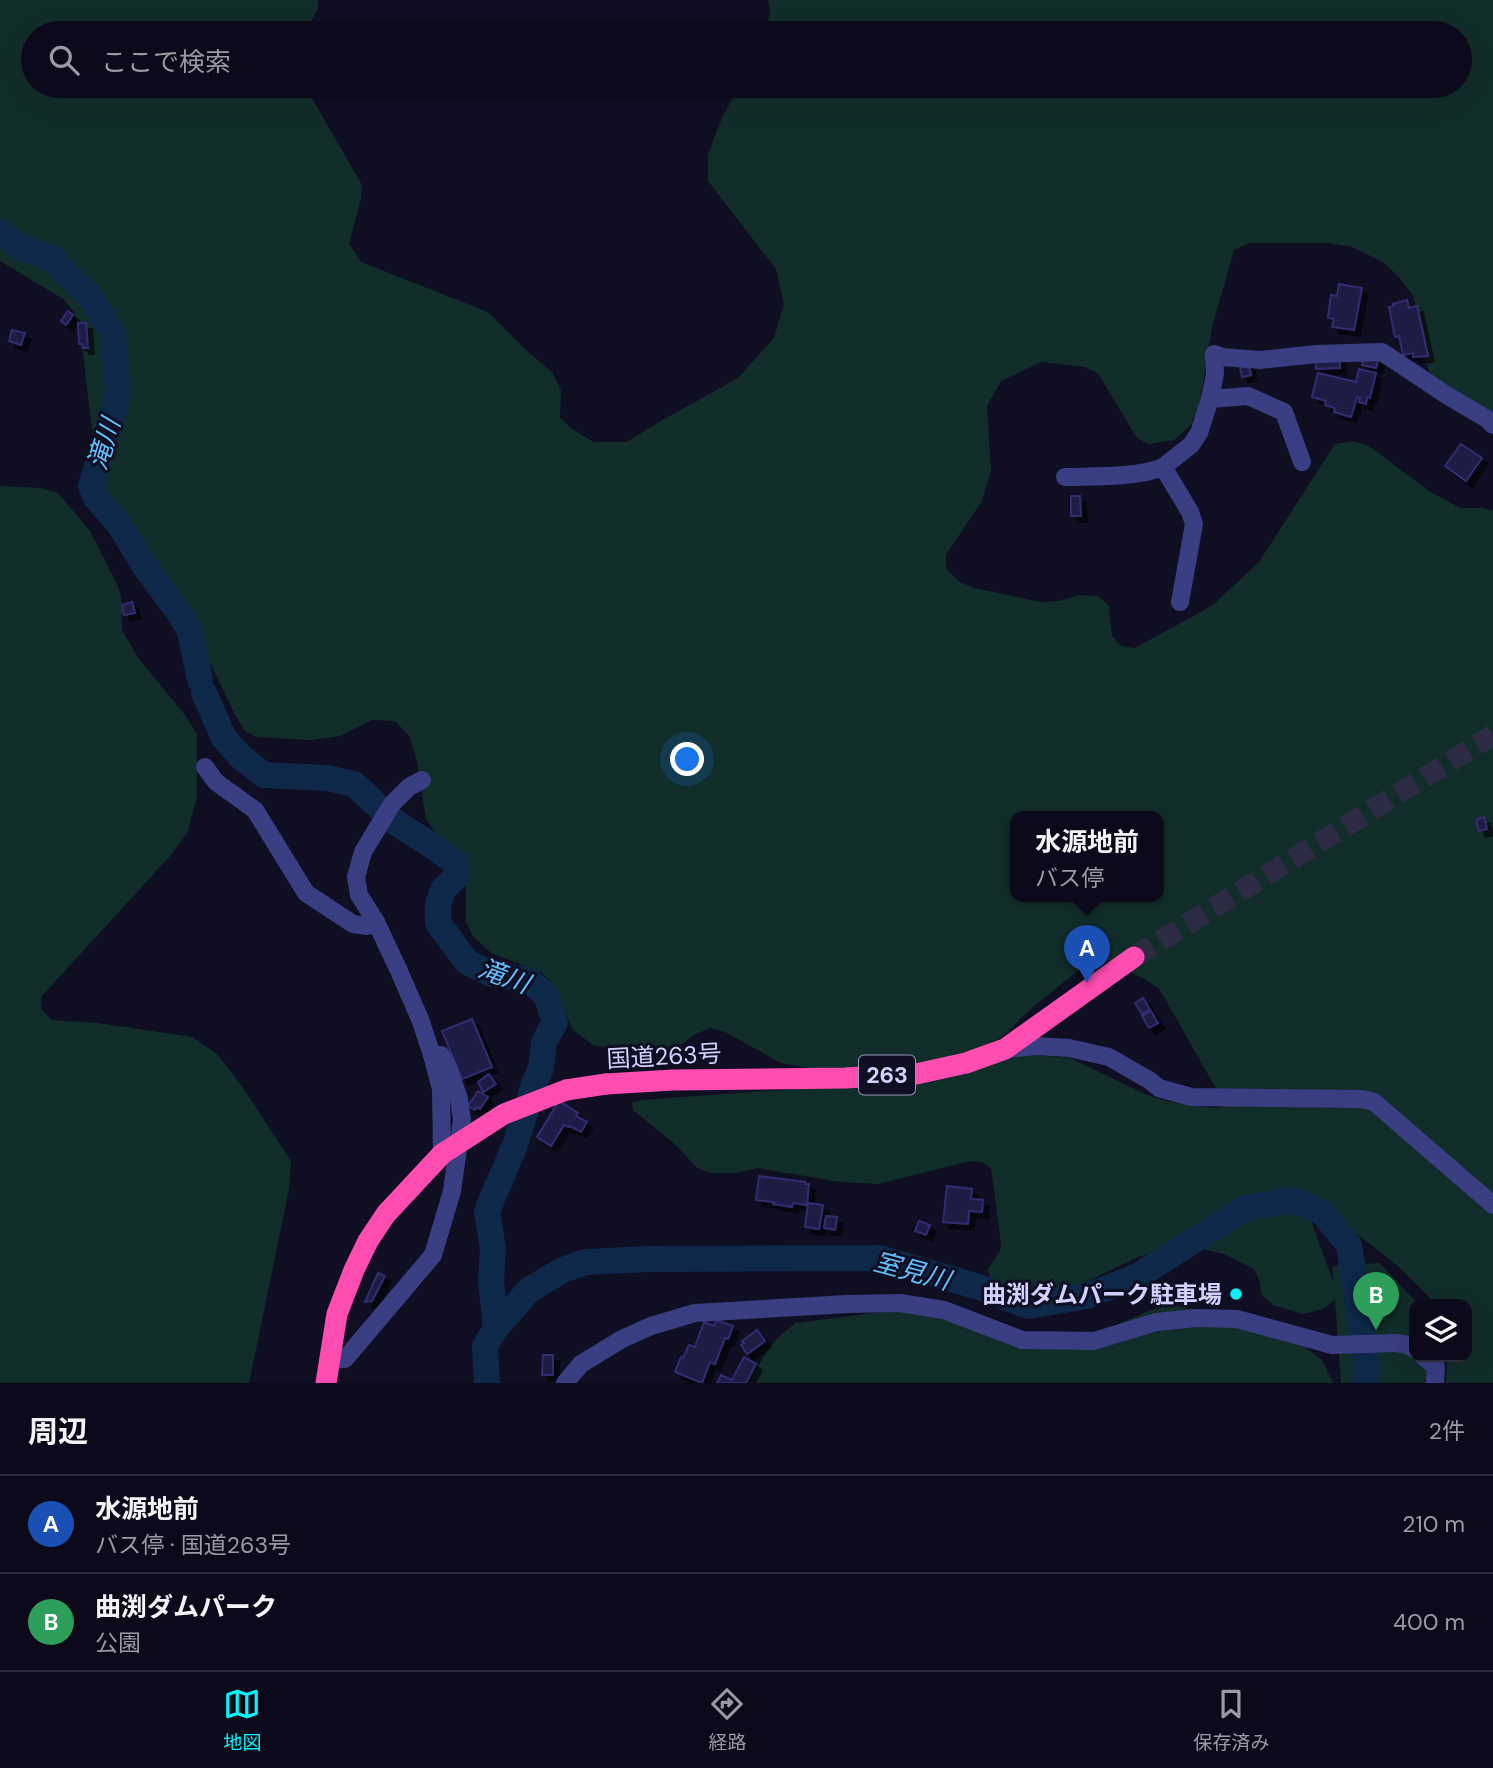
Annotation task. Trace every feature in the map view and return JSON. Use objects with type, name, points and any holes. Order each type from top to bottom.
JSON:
[{"type":"highway","name":"国道263号","points":[[326,1383],[337,1314],[368,1241],[386,1214],[442,1154],[504,1114],[566,1090],[606,1084],[916,1074],[966,1063],[1005,1049],[1134,957]]},
{"type":"street","points":[[1066,477],[1154,471],[1191,445],[1199,433],[1210,399],[1215,374],[1213,354],[1222,358],[1260,360],[1316,354],[1382,352],[1488,419],[1493,425]]},
{"type":"street","points":[[1210,399],[1248,396],[1284,412],[1302,462]]},
{"type":"street","points":[[1163,467],[1190,512],[1194,524],[1180,601]]},
{"type":"street","points":[[205,767],[216,782],[255,810],[306,893],[354,924],[367,926],[376,922]]},
{"type":"street","points":[[422,780],[409,787],[392,804],[363,852],[356,877],[359,895],[376,922],[420,1019],[432,1055],[441,1089],[442,1154]]},
{"type":"street","points":[[1005,1049],[1036,1046],[1069,1048],[1109,1057],[1159,1088],[1191,1097],[1362,1099],[1374,1102],[1493,1205]]},
{"type":"street","points":[[330,1360],[345,1359],[433,1255],[452,1191],[461,1120],[459,1100],[448,1067],[441,1055],[432,1055]]},
{"type":"street","points":[[565,1383],[581,1364],[622,1339],[651,1326],[695,1313],[847,1304],[900,1303],[944,1310],[1022,1340],[1094,1342],[1156,1322],[1237,1315],[1332,1345],[1396,1343],[1409,1346]]},
{"type":"street","points":[[1430,1362],[1436,1367],[1435,1383]]},
{"type":"green space","points":[[0,0],[318,0],[318,8],[311,21],[21,21],[21,98],[312,98],[362,185],[349,243],[361,262],[488,312],[553,373],[561,391],[560,418],[594,442],[627,442],[738,378],[774,338],[784,304],[776,269],[708,181],[708,154],[733,98],[1472,98],[1472,21],[768,21],[770,13],[768,0],[1493,0],[1493,431],[1430,373],[1422,352],[1414,297],[1383,262],[1352,247],[1328,243],[1250,243],[1234,250],[1212,327],[1199,407],[1190,426],[1174,440],[1148,444],[1137,438],[1098,373],[1085,367],[1041,362],[1001,381],[987,406],[991,470],[982,501],[946,555],[946,569],[960,582],[974,588],[1041,602],[1059,601],[1079,595],[1098,596],[1109,606],[1112,636],[1121,646],[1135,648],[1213,605],[1259,562],[1335,444],[1352,441],[1369,446],[1429,491],[1460,508],[1493,510],[1493,1383],[1446,1383],[1447,1362],[1472,1362],[1472,1299],[1430,1299],[1398,1266],[1304,1193],[1333,1281],[1333,1266],[1380,1263],[1413,1299],[1409,1299],[1409,1362],[1439,1362],[1439,1383],[1341,1383],[1335,1300],[1323,1309],[1303,1314],[1273,1305],[1261,1294],[1260,1282],[1254,1269],[1224,1254],[1195,1247],[1165,1250],[1138,1257],[1086,1282],[1039,1294],[991,1279],[987,1270],[1000,1251],[1001,1243],[991,1168],[982,1162],[970,1161],[878,1184],[841,1182],[758,1168],[736,1173],[711,1173],[697,1168],[676,1145],[633,1110],[632,1103],[640,1100],[810,1088],[1021,1054],[1070,1058],[1147,1095],[1171,1102],[1214,1108],[1226,1106],[1160,990],[1145,979],[1107,961],[1084,966],[1034,1006],[1002,1037],[968,1053],[894,1068],[814,1069],[781,1063],[725,1032],[710,1028],[692,1036],[676,1050],[661,1053],[624,1052],[593,1045],[573,1030],[554,984],[541,972],[491,953],[473,936],[466,922],[466,886],[462,865],[426,819],[410,737],[395,721],[372,720],[340,736],[310,740],[257,737],[245,731],[178,595],[101,495],[82,344],[74,312],[63,299],[0,261]]},
{"type":"green space","points":[[0,486],[40,488],[58,493],[90,531],[119,589],[122,630],[139,659],[185,715],[197,734],[197,797],[187,833],[170,856],[41,997],[42,1010],[52,1020],[98,1023],[192,1037],[217,1054],[241,1085],[291,1161],[289,1189],[249,1383],[0,1383]]},
{"type":"green space","points":[[1173,1305],[1269,1327],[1302,1345],[1322,1360],[1333,1383],[749,1383],[773,1343],[796,1323],[915,1310],[1022,1344],[1077,1342],[1151,1310]]},
{"type":"building","points":[[1339,284],[1362,288],[1354,330],[1332,327],[1334,319],[1328,318],[1331,295],[1337,296]]},
{"type":"building","points":[[1407,300],[1409,308],[1417,306],[1428,356],[1413,357],[1413,353],[1403,355],[1399,336],[1395,337],[1389,307]]},
{"type":"building","points":[[68,311],[73,315],[66,325],[61,321]]},
{"type":"building","points":[[78,323],[86,323],[88,348],[79,344]]},
{"type":"building","points":[[12,330],[25,333],[21,345],[9,341]]},
{"type":"building","points":[[1340,353],[1340,368],[1316,369],[1315,354]]},
{"type":"building","points":[[1364,357],[1378,360],[1376,368],[1362,365]]},
{"type":"building","points":[[1248,361],[1251,375],[1242,377],[1239,362]]},
{"type":"building","points":[[1359,369],[1376,373],[1370,398],[1367,397],[1366,404],[1359,402],[1360,398],[1357,397],[1351,417],[1334,412],[1335,408],[1325,405],[1326,401],[1312,397],[1318,373],[1356,382]]},
{"type":"building","points":[[1461,444],[1482,458],[1466,481],[1445,466]]},
{"type":"building","points":[[1071,496],[1080,496],[1081,516],[1071,516]]},
{"type":"building","points":[[132,602],[135,613],[124,615],[122,605]]},
{"type":"building","points":[[1484,817],[1487,829],[1479,831],[1476,820]]},
{"type":"building","points":[[1143,998],[1150,1010],[1142,1014],[1135,1003]]},
{"type":"building","points":[[1151,1011],[1158,1023],[1149,1028],[1142,1016]]},
{"type":"building","points":[[472,1019],[492,1067],[462,1079],[442,1031]]},
{"type":"building","points":[[489,1074],[496,1084],[483,1092],[478,1082]]},
{"type":"building","points":[[478,1091],[488,1097],[480,1109],[477,1107],[475,1110],[468,1106]]},
{"type":"building","points":[[559,1101],[587,1122],[581,1132],[564,1125],[551,1146],[537,1137]]},
{"type":"building","points":[[759,1176],[809,1184],[807,1205],[793,1203],[792,1207],[756,1200]]},
{"type":"building","points":[[947,1186],[972,1189],[971,1199],[983,1200],[982,1212],[969,1211],[968,1224],[943,1222]]},
{"type":"building","points":[[808,1203],[823,1205],[819,1229],[805,1227]]},
{"type":"building","points":[[826,1216],[837,1217],[835,1230],[824,1228]]},
{"type":"building","points":[[919,1221],[930,1225],[926,1235],[915,1231]]},
{"type":"building","points":[[378,1273],[385,1276],[372,1301],[365,1302]]},
{"type":"building","points":[[716,1320],[733,1326],[715,1364],[710,1362],[702,1383],[675,1372],[689,1345],[695,1347],[704,1322],[714,1326]]},
{"type":"building","points":[[757,1330],[765,1341],[747,1354],[741,1345],[744,1343],[742,1341]]},
{"type":"building","points":[[543,1355],[553,1355],[553,1375],[542,1375]]},
{"type":"building","points":[[744,1357],[756,1364],[746,1383],[717,1383],[721,1375],[732,1380]]},
{"type":"waterway","name":"滝川","points":[[0,232],[21,248],[54,259],[89,295],[113,334],[118,390],[91,486],[97,499],[119,524],[190,631],[200,680]]},
{"type":"waterway","name":"滝川","points":[[204,693],[224,738],[241,757],[264,775],[327,778],[354,784],[395,822],[456,863],[456,877],[443,890],[438,904],[438,923],[467,962],[492,974],[529,980],[546,995],[555,1022],[544,1042],[541,1068],[515,1145],[487,1211],[493,1249],[491,1281],[496,1328]]},
{"type":"waterway","name":"室見川","points":[[487,1383],[485,1346],[496,1328],[529,1290],[563,1270],[585,1262],[648,1259],[879,1258],[979,1287],[1028,1306],[1087,1296],[1138,1276],[1245,1208],[1291,1200],[1322,1212],[1349,1245],[1367,1367],[1365,1383]]},
{"type":"tunnel","points":[[1134,957],[1493,735]]},
{"type":"place","name":"水源地前","points":[[1087,983]]},
{"type":"place","name":"曲渕ダムパーク駐車場","points":[[1236,1294]]},
{"type":"place","name":"曲渕ダムパーク","points":[[1376,1330]]}]
